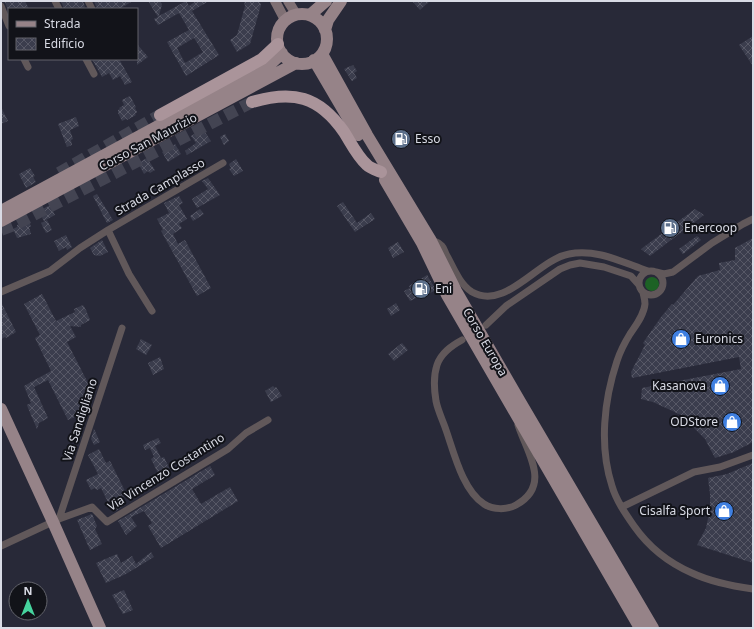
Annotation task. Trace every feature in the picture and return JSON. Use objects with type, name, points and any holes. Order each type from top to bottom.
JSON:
[{"type":"highway","points":[[160,115],[280,49]]},
{"type":"highway","points":[[252,102],[270,97],[287,96],[309,100],[328,111],[367,166],[381,172]]},
{"type":"main road","points":[[275,1],[291,17]]},
{"type":"main road","points":[[288,1],[291,17]]},
{"type":"main road","points":[[310,15],[326,1]]},
{"type":"main road","points":[[325,30],[328,20],[341,1]]},
{"type":"main road","points":[[310,15],[322,23],[325,30],[326,42],[318,57],[302,64],[296,63],[288,59],[280,49],[278,31],[291,17],[310,15]]},
{"type":"main road","name":"Corso San Maurizio","points":[[1,211],[266,67],[280,49]]},
{"type":"main road","name":"Corso Europa","points":[[318,57],[422,243],[447,295],[640,628]]},
{"type":"main road","name":"Corso Europa","points":[[318,57],[368,135],[430,239],[456,291],[652,628]]},
{"type":"main road","name":"Corso San Maurizio","points":[[1,221],[296,63]]},
{"type":"main road","points":[[1,409],[56,520],[100,628]]},
{"type":"street","points":[[1,6],[8,24]]},
{"type":"street","points":[[25,60],[28,66]]},
{"type":"street","points":[[87,60],[94,74]]},
{"type":"street","name":"Strada Camplasso","points":[[1,292],[50,270],[108,230],[223,163]]},
{"type":"street","points":[[639,285],[642,275],[652,272],[664,274],[673,272],[712,243],[753,219]]},
{"type":"street","name":"Strada Camplasso","points":[[108,230],[129,274],[152,311]]},
{"type":"street","points":[[430,239],[442,246],[463,284],[471,291],[481,296],[499,295],[508,291],[535,271],[554,260],[568,254],[581,252],[631,264],[660,274],[664,282],[662,290],[651,296],[643,293]]},
{"type":"street","points":[[486,325],[506,306],[548,276],[570,265],[580,263],[604,267],[631,276],[639,285],[643,293],[645,306],[642,315],[629,335],[618,359],[605,410],[605,444],[608,474],[612,488],[622,507],[647,542],[658,552],[691,573],[723,584],[753,589]]},
{"type":"street","name":"Via Sandigliano","points":[[56,520],[122,328]]},
{"type":"street","points":[[462,340],[442,355],[437,365],[434,377],[437,403],[457,463],[466,483],[475,496],[484,504],[494,508],[514,507],[522,502],[532,491],[535,477],[535,469],[532,460],[521,435],[512,408]]},
{"type":"street","name":"Via Vincenzo Costantino","points":[[56,520],[92,507],[107,522],[228,449],[246,433],[268,420]]},
{"type":"street","points":[[622,507],[694,472],[720,467],[753,455]]},
{"type":"street","points":[[1,546],[56,520]]},
{"type":"green space","points":[[649,277],[655,277],[659,281],[659,287],[655,291],[649,291],[645,287],[645,281]]},
{"type":"building","points":[[4,1],[25,1],[28,8],[8,8]]},
{"type":"building","points":[[61,1],[83,1],[85,7],[84,8],[64,8]]},
{"type":"building","points":[[94,1],[133,1],[121,8],[97,8]]},
{"type":"building","points":[[148,1],[160,1],[162,4],[159,16],[186,1],[189,6],[196,1],[209,1],[192,11],[219,55],[186,76],[167,42],[189,30],[179,13],[158,25],[154,19],[158,17]],"holes":[[[194,38],[203,52],[185,63],[177,48]]]},
{"type":"building","points":[[244,1],[259,1],[261,5],[250,44],[237,52],[230,40],[237,35],[245,6]]},
{"type":"building","points":[[412,1],[430,1],[420,10]]},
{"type":"building","points":[[753,36],[753,66],[739,45]]},
{"type":"building","points":[[138,45],[148,57],[137,65],[138,60]]},
{"type":"building","points":[[93,60],[120,60],[132,82],[125,85],[120,76],[113,80],[109,73],[102,77]]},
{"type":"building","points":[[353,65],[357,71],[354,73],[357,78],[352,81],[344,69]]},
{"type":"building","points":[[130,96],[137,112],[135,114],[136,115],[122,121],[118,110],[124,105],[122,100]]},
{"type":"building","points":[[1,107],[8,121],[1,124]]},
{"type":"building","points":[[76,117],[79,126],[70,130],[73,139],[71,140],[72,145],[67,147],[58,124]]},
{"type":"building","points":[[200,125],[211,141],[187,155],[185,151],[196,143],[191,136],[196,133],[193,129]]},
{"type":"building","points":[[225,134],[229,141],[224,145],[220,137]]},
{"type":"building","points":[[175,144],[181,154],[168,162],[162,152]]},
{"type":"building","points":[[147,158],[155,170],[150,173],[148,171],[144,174],[138,163]]},
{"type":"building","points":[[236,159],[243,171],[234,176],[229,169],[231,168],[229,164]]},
{"type":"building","points":[[30,168],[35,176],[33,177],[36,182],[26,188],[19,174]]},
{"type":"building","points":[[208,178],[220,195],[197,208],[192,199],[208,189],[202,181]]},
{"type":"building","points":[[97,194],[113,220],[107,223],[93,196]]},
{"type":"building","points":[[179,196],[183,203],[179,205],[187,219],[179,224],[182,228],[173,234],[178,244],[185,240],[211,288],[197,296],[161,231],[163,230],[157,219],[169,213],[164,203]]},
{"type":"building","points":[[343,202],[357,223],[371,213],[375,219],[355,232],[337,206]]},
{"type":"building","points":[[50,205],[55,215],[44,221],[39,211]]},
{"type":"building","points":[[200,209],[204,214],[193,221],[190,216]]},
{"type":"building","points":[[695,209],[704,215],[650,256],[641,249]]},
{"type":"building","points":[[47,220],[52,230],[46,233],[41,223]]},
{"type":"building","points":[[29,221],[31,234],[17,238],[13,229],[17,227],[17,225]]},
{"type":"building","points":[[66,235],[72,247],[67,250],[66,247],[59,251],[54,241]]},
{"type":"building","name":"Enercoop","points":[[697,236],[701,240],[683,254],[679,249]]},
{"type":"building","points":[[753,238],[753,442],[734,452],[715,458],[705,439],[681,415],[653,402],[641,399],[642,388],[741,369],[739,357],[632,378],[631,372],[645,345],[643,343],[672,304],[673,305],[698,276],[720,270],[719,263],[735,260],[735,248]]},
{"type":"building","points":[[102,240],[108,252],[100,256],[94,255],[90,248]]},
{"type":"building","points":[[398,242],[404,252],[393,258],[388,248]]},
{"type":"building","points":[[427,275],[436,290],[419,299],[422,295],[410,301],[404,291],[410,288],[409,286]]},
{"type":"building","points":[[42,294],[56,321],[75,312],[74,309],[83,305],[86,310],[90,320],[81,325],[81,327],[70,326],[76,337],[67,342],[88,383],[79,415],[68,420],[48,380],[34,387],[48,418],[39,423],[37,429],[27,405],[31,403],[24,386],[51,371],[35,338],[40,335],[24,304]]},
{"type":"building","points":[[1,302],[16,332],[6,338],[1,339]]},
{"type":"building","points":[[396,303],[400,310],[391,316],[387,309]]},
{"type":"building","points":[[141,339],[152,345],[146,355],[136,349]]},
{"type":"building","points":[[402,343],[408,350],[394,361],[388,354]]},
{"type":"building","points":[[160,357],[164,369],[153,375],[148,363]]},
{"type":"building","points":[[273,386],[275,388],[276,387],[282,396],[271,402],[265,391]]},
{"type":"building","points":[[94,429],[100,442],[94,445],[91,439]]},
{"type":"building","points":[[158,438],[161,443],[155,446],[161,458],[164,457],[170,470],[164,473],[162,471],[158,473],[151,459],[154,457],[150,448],[145,450],[143,445]]},
{"type":"building","points":[[99,449],[106,463],[110,461],[127,495],[121,498],[123,506],[116,511],[111,501],[108,502],[101,488],[91,490],[86,480],[98,474],[88,455]]},
{"type":"building","points":[[753,463],[753,563],[697,545],[706,528],[710,509],[708,478],[727,474]]},
{"type":"building","points":[[210,466],[215,475],[192,489],[201,504],[230,487],[238,501],[161,548],[148,526],[152,523],[144,511],[131,517],[137,526],[126,535],[118,521]]},
{"type":"building","points":[[92,514],[97,526],[95,529],[102,544],[90,550],[77,520]]},
{"type":"building","points":[[151,552],[154,557],[126,574],[106,583],[96,563],[117,554],[121,563],[132,556],[136,564]]},
{"type":"building","points":[[124,590],[133,610],[123,614],[112,595]]},
{"type":"tunnel","points":[[1,230],[14,225],[252,102]]},
{"type":"tunnel","points":[[59,173],[160,115]]},
{"type":"place","name":"Esso","points":[[401,139]]},
{"type":"place","name":"Enercoop","points":[[670,228]]},
{"type":"place","name":"Eni","points":[[421,289]]},
{"type":"place","name":"Euronics","points":[[681,339]]},
{"type":"place","name":"Kasanova","points":[[720,386]]},
{"type":"place","name":"ODStore","points":[[732,422]]},
{"type":"place","name":"Cisalfa Sport","points":[[724,511]]}]
